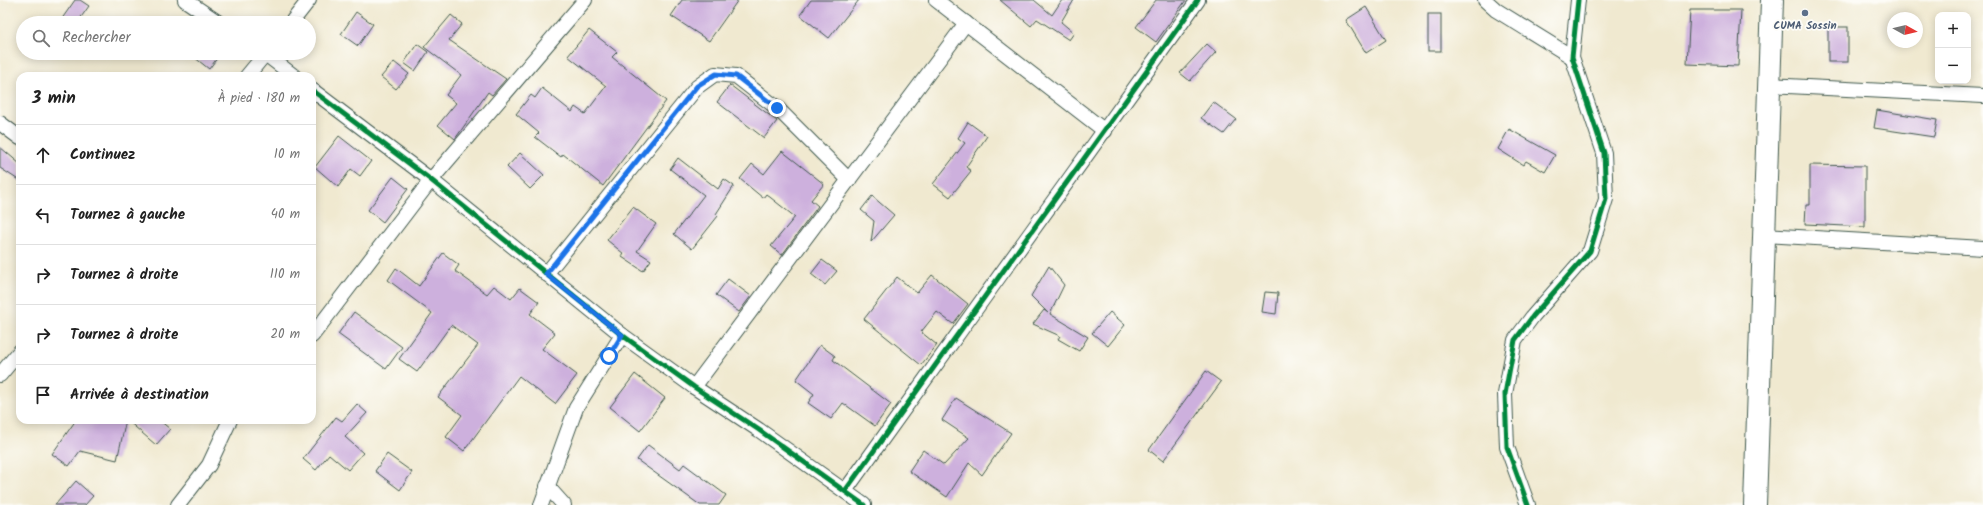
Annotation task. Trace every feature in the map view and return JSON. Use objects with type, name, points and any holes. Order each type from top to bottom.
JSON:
[{"type":"main road","points":[[1754,505],[1765,235],[1772,1]]},
{"type":"street","points":[[185,0],[209,16]]},
{"type":"street","points":[[296,16],[309,0]]},
{"type":"street","points":[[316,331],[431,180],[585,0]]},
{"type":"street","points":[[936,0],[1105,131]]},
{"type":"street","points":[[845,491],[1198,0]]},
{"type":"street","points":[[1485,0],[1496,10],[1572,57]]},
{"type":"street","points":[[1528,505],[1507,447],[1505,394],[1515,340],[1533,316],[1590,251],[1606,199],[1604,153],[1572,57],[1578,0]]},
{"type":"street","points":[[694,387],[966,23]]},
{"type":"street","points":[[250,72],[260,60]]},
{"type":"street","points":[[274,60],[289,72]]},
{"type":"street","points":[[546,274],[697,86],[716,74],[736,76],[777,108],[849,180]]},
{"type":"street","points":[[1769,85],[1983,96]]},
{"type":"street","points":[[316,93],[431,180],[622,335],[864,505]]},
{"type":"street","points":[[0,124],[16,135]]},
{"type":"street","points":[[1765,235],[1983,248]]},
{"type":"street","points":[[541,505],[576,408],[622,335]]},
{"type":"street","points":[[0,375],[16,356]]},
{"type":"street","points":[[178,505],[209,465],[228,424]]},
{"type":"street","points":[[547,486],[564,505]]},
{"type":"building","points":[[75,0],[80,0],[89,6],[82,16],[64,16]]},
{"type":"building","points":[[682,0],[738,0],[709,41],[671,16]]},
{"type":"building","points":[[811,0],[859,0],[829,38],[800,15]]},
{"type":"building","points":[[1000,0],[1034,0],[1052,15],[1062,0],[1074,0],[1061,22],[1074,33],[1069,40],[1037,19],[1031,26]]},
{"type":"building","points":[[1156,0],[1186,0],[1156,42],[1136,27]]},
{"type":"building","points":[[1366,7],[1386,40],[1366,53],[1346,20]]},
{"type":"building","points":[[1690,10],[1741,10],[1738,66],[1687,64]]},
{"type":"building","points":[[356,12],[373,24],[358,46],[341,34]]},
{"type":"building","points":[[1428,14],[1441,14],[1441,51],[1428,51]]},
{"type":"building","points":[[451,15],[462,24],[449,40],[506,79],[492,95],[488,92],[455,139],[438,125],[456,103],[446,95],[461,75],[424,47]]},
{"type":"building","points":[[1828,27],[1848,27],[1848,62],[1828,62]]},
{"type":"building","points":[[589,30],[617,52],[612,57],[666,101],[603,186],[563,154],[561,157],[535,137],[539,133],[516,114],[531,95],[535,98],[542,88],[572,112],[575,107],[585,114],[606,86],[568,56]]},
{"type":"building","points":[[417,44],[428,52],[415,71],[404,63]]},
{"type":"building","points":[[1207,44],[1216,52],[1190,81],[1180,73]]},
{"type":"building","points":[[198,60],[216,60],[209,69]]},
{"type":"building","points":[[394,62],[409,74],[396,89],[381,77]]},
{"type":"building","points":[[730,85],[777,121],[764,138],[717,102]]},
{"type":"building","points":[[1213,102],[1236,119],[1224,134],[1201,118]]},
{"type":"building","points":[[1877,110],[1937,120],[1934,137],[1874,128]]},
{"type":"building","points":[[968,122],[987,136],[966,167],[971,171],[950,197],[933,184],[965,143],[958,138]]},
{"type":"building","points":[[1509,129],[1555,155],[1545,172],[1526,161],[1523,165],[1498,149]]},
{"type":"building","points":[[339,136],[371,161],[360,176],[351,169],[338,187],[316,168],[316,166]]},
{"type":"building","points":[[0,147],[16,161],[16,178],[0,168]]},
{"type":"building","points":[[782,151],[824,184],[811,200],[818,206],[782,255],[771,246],[795,217],[766,194],[763,198],[740,179],[752,164],[764,174]]},
{"type":"building","points":[[520,153],[544,175],[530,189],[507,167]]},
{"type":"building","points":[[678,158],[718,189],[724,179],[734,186],[716,214],[718,216],[692,249],[674,234],[704,195],[670,169]]},
{"type":"building","points":[[1810,165],[1865,166],[1865,227],[1805,224],[1806,205],[1810,205]]},
{"type":"building","points":[[393,177],[408,189],[383,222],[368,210]]},
{"type":"building","points":[[872,196],[894,215],[871,242],[874,221],[861,210]]},
{"type":"building","points":[[633,207],[656,224],[637,251],[651,260],[643,271],[622,257],[624,254],[607,240]]},
{"type":"building","points":[[443,253],[459,265],[455,271],[487,294],[494,286],[511,299],[520,288],[539,302],[530,314],[555,333],[542,349],[577,375],[555,404],[519,376],[464,451],[446,437],[462,415],[438,397],[478,345],[451,325],[417,372],[399,359],[432,313],[388,280],[396,268],[419,286]]},
{"type":"building","points":[[822,260],[837,271],[825,285],[811,274]]},
{"type":"building","points":[[1049,266],[1064,285],[1050,314],[1088,337],[1079,351],[1058,339],[1060,336],[1033,324],[1044,310],[1048,313],[1031,296]]},
{"type":"building","points":[[932,275],[968,304],[953,324],[937,312],[921,332],[937,345],[921,365],[864,319],[897,277],[917,293]]},
{"type":"building","points":[[728,279],[751,296],[739,312],[716,295]]},
{"type":"building","points":[[1265,292],[1278,293],[1276,314],[1262,312]]},
{"type":"building","points":[[354,312],[402,347],[386,369],[338,334]]},
{"type":"building","points":[[1110,312],[1125,325],[1108,346],[1092,333]]},
{"type":"building","points":[[820,345],[835,356],[833,360],[891,404],[875,426],[843,403],[831,419],[808,403],[814,394],[796,380]]},
{"type":"building","points":[[1206,371],[1221,382],[1163,461],[1149,450]]},
{"type":"building","points":[[635,374],[665,398],[640,431],[610,407]]},
{"type":"building","points":[[956,398],[1011,433],[982,475],[969,463],[947,497],[909,471],[923,450],[944,465],[969,438],[942,420]]},
{"type":"building","points":[[357,404],[367,413],[345,437],[363,453],[348,470],[329,454],[316,470],[303,459],[336,417],[342,421]]},
{"type":"building","points":[[73,424],[125,424],[117,460],[80,451],[69,466],[52,454]]},
{"type":"building","points":[[132,424],[164,424],[170,429],[156,445]]},
{"type":"building","points":[[648,445],[680,469],[684,464],[726,495],[719,505],[700,505],[637,460]]},
{"type":"building","points":[[387,454],[412,472],[400,490],[375,471]]},
{"type":"building","points":[[76,481],[93,496],[85,505],[55,505]]},
{"type":"cycle path","points":[[845,491],[1198,0]]},
{"type":"cycle path","points":[[1528,505],[1507,447],[1505,394],[1515,340],[1533,316],[1590,251],[1606,199],[1604,153],[1572,57],[1578,0]]},
{"type":"cycle path","points":[[316,93],[431,180],[622,335],[864,505]]},
{"type":"place","name":"CUMA Sossin","points":[[1805,13]]},
{"type":"route","points":[[609,356],[622,335],[546,274],[697,86],[716,74],[736,76],[777,108]]}]
